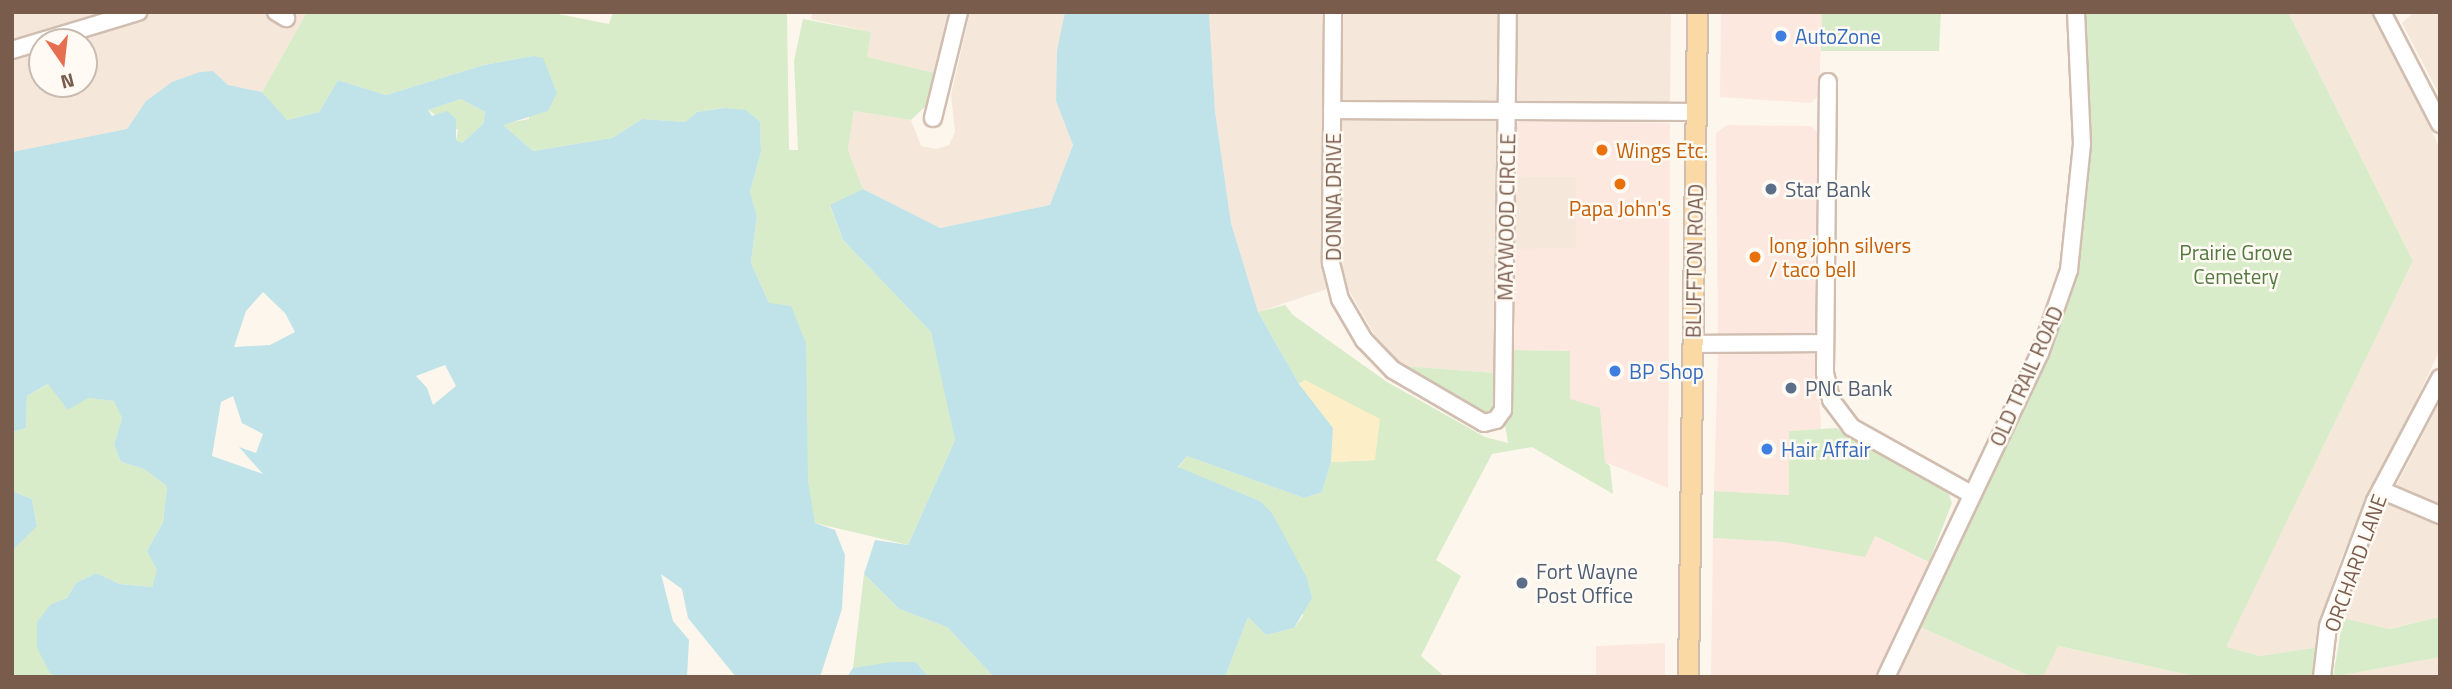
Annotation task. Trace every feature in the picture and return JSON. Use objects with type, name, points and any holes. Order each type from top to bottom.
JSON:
[{"type":"main road","name":"BLUFFTON ROAD","points":[[1688,677],[1697,12]]},
{"type":"street","points":[[12,50],[138,12]]},
{"type":"street","points":[[933,118],[958,12]]},
{"type":"street","name":"DONNA DRIVE","points":[[1333,12],[1331,263],[1349,318],[1393,370],[1419,388],[1484,423],[1496,419]]},
{"type":"street","name":"MAYWOOD CIRCLE","points":[[1496,419],[1503,411],[1508,12]]},
{"type":"street","name":"OLD TRAIL ROAD","points":[[1886,677],[1970,494],[2040,353],[2069,270],[2082,144],[2076,12]]},
{"type":"street","points":[[2382,12],[2440,124]]},
{"type":"street","points":[[1828,82],[1825,344],[1831,400],[1851,427],[1970,494]]},
{"type":"street","points":[[1332,110],[1696,112]]},
{"type":"street","points":[[1692,344],[1825,344]]},
{"type":"street","name":"ORCHARD LANE","points":[[2322,677],[2328,626],[2381,490],[2440,378]]},
{"type":"street","points":[[2381,490],[2440,515]]},
{"type":"shaded area","points":[[12,12],[307,12],[262,92],[228,85],[213,71],[146,101],[127,129],[12,152]]},
{"type":"shaded area","points":[[812,12],[948,12],[935,73],[866,57],[871,32],[811,19]]},
{"type":"shaded area","points":[[970,12],[1065,12],[1056,101],[1073,145],[1050,205],[939,228],[863,189],[848,150],[854,111],[911,120],[921,146],[936,149],[949,145],[955,132],[951,95]]},
{"type":"shaded area","points":[[1209,12],[1324,12],[1321,251],[1327,289],[1258,312],[1231,223],[1215,111]]},
{"type":"shaded area","points":[[1343,12],[1499,12],[1496,373],[1402,366],[1378,341],[1344,282],[1340,244]]},
{"type":"shaded area","points":[[1516,12],[1671,12],[1670,102],[1515,101]]},
{"type":"shaded area","points":[[1721,12],[1822,12],[1819,95],[1811,103],[1720,97]]},
{"type":"shaded area","points":[[2288,12],[2372,12],[2440,148],[2440,350],[2342,556],[2328,596],[2319,647],[2260,656],[2225,648],[2413,261]]},
{"type":"shaded area","points":[[2440,12],[2440,96],[2402,23],[2412,14]]},
{"type":"shaded area","points":[[1520,121],[1670,123],[1668,488],[1605,462],[1600,408],[1570,400],[1570,351],[1514,350],[1515,249],[1576,248],[1576,177],[1515,176],[1515,126]]},
{"type":"shaded area","points":[[1727,125],[1811,126],[1821,136],[1817,329],[1810,335],[1718,335],[1716,133]]},
{"type":"shaded area","points":[[1515,176],[1576,177],[1576,249],[1515,249]]},
{"type":"shaded area","points":[[1718,352],[1817,354],[1821,429],[1789,431],[1789,495],[1714,491]]},
{"type":"shaded area","points":[[2440,401],[2440,617],[2388,629],[2343,618],[2386,506]]},
{"type":"shaded area","points":[[1874,536],[1929,562],[1874,677],[1711,677],[1713,538],[1783,542]]},
{"type":"shaded area","points":[[1918,626],[2032,677],[1896,677]]},
{"type":"shaded area","points":[[1665,643],[1665,677],[1596,677],[1596,646]]},
{"type":"shaded area","points":[[2057,646],[2198,677],[2043,677]]},
{"type":"shaded area","points":[[2440,657],[2440,677],[2333,677]]},
{"type":"green space","points":[[307,12],[548,12],[609,24],[613,12],[787,12],[789,150],[798,150],[794,61],[803,19],[871,32],[867,57],[935,73],[928,104],[911,120],[854,111],[848,150],[863,189],[830,206],[843,240],[931,332],[944,386],[955,440],[908,545],[815,523],[769,303],[751,263],[757,216],[750,192],[761,152],[760,122],[724,108],[697,112],[685,122],[642,119],[612,138],[533,151],[502,124],[529,119],[533,56],[484,65],[386,95],[338,80],[319,112],[286,120],[262,92]]},
{"type":"green space","points":[[1822,12],[1941,12],[1939,51],[1821,51]]},
{"type":"green space","name":"Prairie Grove Cemetery","points":[[2083,12],[2288,12],[2413,261],[2226,647],[2260,656],[2319,647],[2314,677],[2198,677],[2058,646],[2043,677],[2032,677],[1918,626],[2079,245],[2088,164]]},
{"type":"green space","points":[[461,99],[485,112],[483,124],[462,143],[456,141],[458,130],[428,110]]},
{"type":"green space","points":[[1285,305],[1293,315],[1387,382],[1485,437],[1508,443],[1505,425],[1513,407],[1514,350],[1570,351],[1570,399],[1600,408],[1605,462],[1610,466],[1613,494],[1532,447],[1492,454],[1436,560],[1461,576],[1421,656],[1445,677],[1225,677],[1248,617],[1266,635],[1294,628],[1303,616],[1290,547],[1260,501],[1178,468],[1187,456],[1304,498],[1322,492],[1331,462],[1375,460],[1305,380],[1299,384],[1258,312]]},
{"type":"green space","points":[[1402,366],[1496,373],[1496,407],[1483,414]]},
{"type":"green space","points":[[49,384],[88,398],[115,401],[122,418],[114,445],[121,462],[144,469],[167,486],[163,522],[147,551],[158,570],[152,587],[120,584],[96,573],[76,583],[67,598],[51,604],[50,673],[56,677],[12,677],[12,551],[37,525],[32,499],[12,491],[12,432],[26,428],[27,396]]},
{"type":"green space","points":[[1836,428],[1948,492],[1952,503],[1929,562],[1875,536],[1865,557],[1783,542],[1713,538],[1714,491],[1789,495],[1789,431]]},
{"type":"green space","points":[[864,574],[899,609],[947,627],[994,677],[929,677],[916,662],[853,668]]},
{"type":"green space","points":[[2440,617],[2440,657],[2333,677],[2343,618],[2389,629]]},
{"type":"sand","points":[[1305,380],[1380,419],[1375,460],[1331,462],[1333,428],[1299,384]]},
{"type":"water","points":[[1065,12],[1209,12],[1215,111],[1231,223],[1258,312],[1299,384],[1333,428],[1331,462],[1322,492],[1304,498],[1187,456],[1178,467],[1260,501],[1272,513],[1307,578],[1312,598],[1294,628],[1266,635],[1248,617],[1225,677],[994,677],[947,627],[899,609],[864,574],[875,540],[908,545],[955,440],[931,332],[843,240],[830,205],[863,189],[940,228],[1050,205],[1073,145],[1056,101],[1057,51]]},
{"type":"water","points":[[533,56],[543,58],[557,93],[548,111],[503,125],[533,151],[612,138],[642,119],[685,122],[697,112],[724,108],[746,110],[760,122],[761,152],[750,192],[757,216],[751,263],[769,303],[791,306],[806,343],[808,482],[815,523],[835,530],[845,555],[842,609],[820,677],[736,677],[688,618],[682,589],[661,574],[673,621],[689,640],[687,677],[56,677],[50,673],[37,648],[37,622],[51,604],[67,598],[76,583],[96,573],[120,584],[152,587],[157,570],[147,551],[163,522],[167,486],[144,469],[121,462],[114,445],[122,418],[114,401],[88,398],[68,410],[48,384],[27,396],[26,428],[12,432],[12,152],[127,129],[146,101],[172,82],[200,72],[213,71],[228,85],[262,92],[287,120],[319,112],[338,80],[386,95],[484,65]],"holes":[[[461,99],[485,112],[483,124],[462,143],[456,140],[456,119],[447,111],[432,116],[428,110]],[[263,292],[285,313],[295,332],[270,345],[234,347],[246,311]],[[445,365],[456,386],[433,405],[427,388],[416,376]],[[233,396],[242,423],[263,434],[256,453],[239,447],[263,474],[212,456],[221,402]]]},
{"type":"water","points":[[12,491],[32,499],[37,526],[12,551]]},
{"type":"water","points":[[892,662],[916,662],[929,677],[847,677],[853,668]]},
{"type":"place","name":"AutoZone","points":[[1781,36]]},
{"type":"place","name":"Wings Etc.","points":[[1602,150]]},
{"type":"place","name":"Papa John's","points":[[1620,184]]},
{"type":"place","name":"Star Bank","points":[[1771,189]]},
{"type":"place","name":"long john silvers / taco bell","points":[[1755,257]]},
{"type":"place","name":"BP Shop","points":[[1615,371]]},
{"type":"place","name":"PNC Bank","points":[[1791,388]]},
{"type":"place","name":"Hair Affair","points":[[1767,449]]},
{"type":"place","name":"Fort Wayne Post Office","points":[[1522,583]]}]
